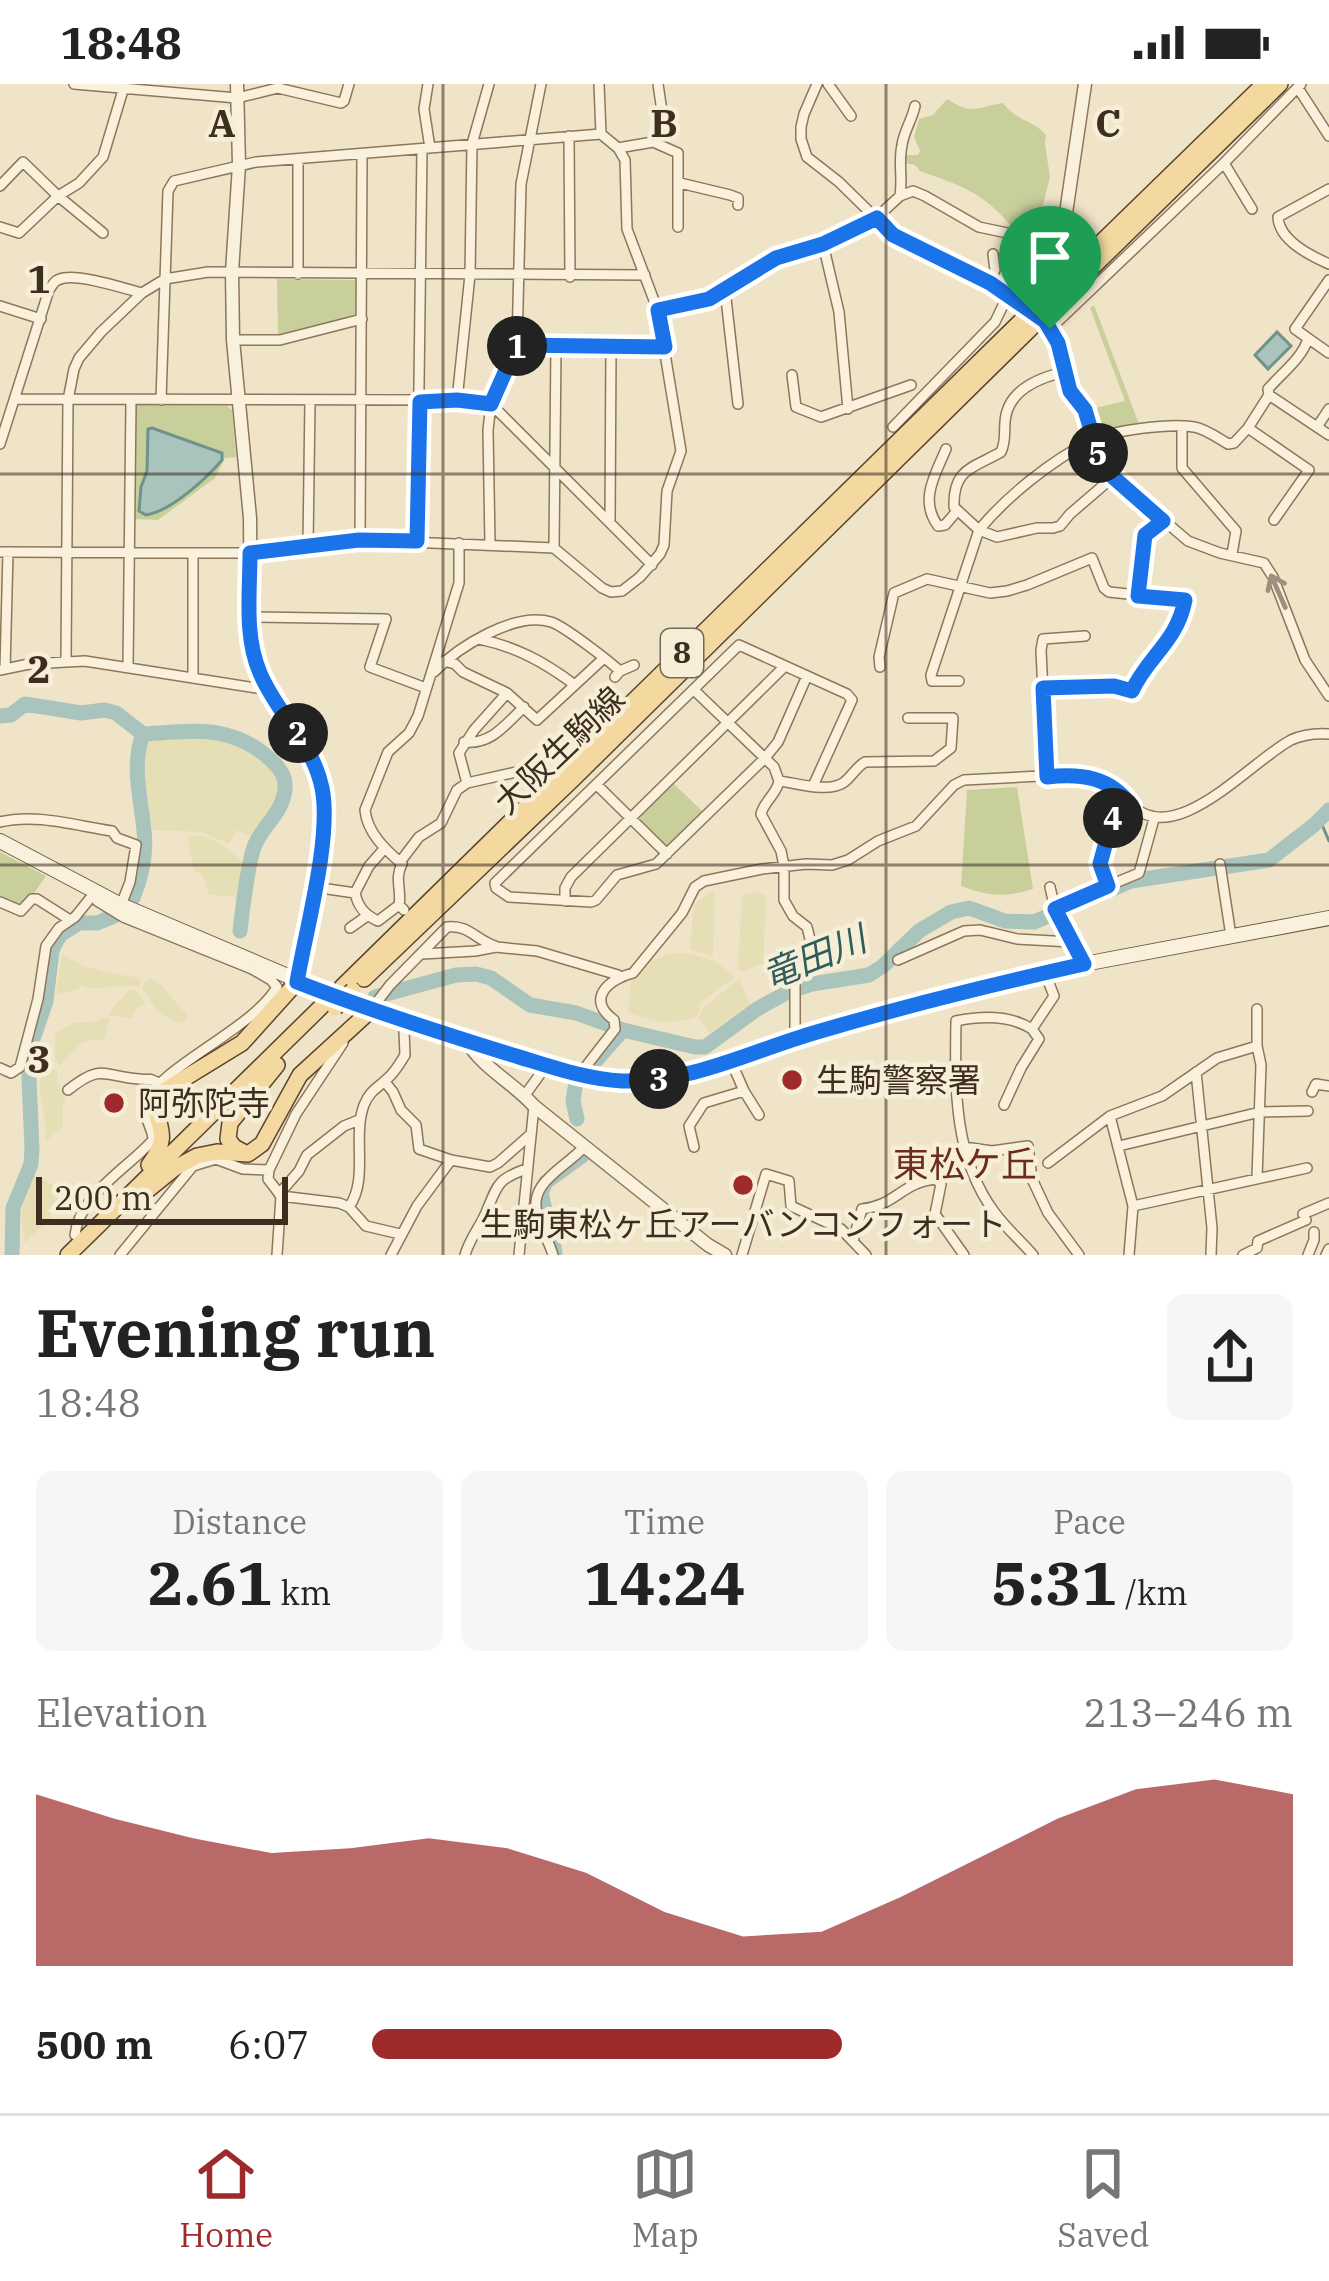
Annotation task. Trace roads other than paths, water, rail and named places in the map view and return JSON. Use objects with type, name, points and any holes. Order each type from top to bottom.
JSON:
[{"type":"main road","points":[[1201,143],[1251,84]]},
{"type":"main road","name":"大阪生駒線","points":[[82,1255],[329,1006],[1027,324],[1264,84]]},
{"type":"main road","name":"大阪生駒線","points":[[1046,305],[1221,139],[1293,85]]},
{"type":"main road","points":[[0,841],[96,896],[297,982],[467,1042],[618,1081],[700,1072],[944,996],[1329,918]]},
{"type":"main road","points":[[102,1223],[159,1153],[164,1137],[155,1110],[163,1086],[242,1043],[297,982]]},
{"type":"main road","points":[[148,1190],[196,1156],[248,1154],[262,1144],[300,1075],[370,1010]]},
{"type":"main road","points":[[163,1086],[161,1109],[166,1121],[186,1126],[275,1060]]},
{"type":"main road","points":[[248,1154],[230,1143],[230,1123],[275,1060]]},
{"type":"main road","name":"大阪生駒線","points":[[68,1255],[275,1060]]},
{"type":"street","points":[[74,84],[123,90],[278,88],[341,103],[350,84]]},
{"type":"street","points":[[417,541],[428,84]]},
{"type":"street","points":[[457,400],[470,275],[472,145],[489,84]]},
{"type":"street","points":[[490,544],[488,430],[491,404],[517,345],[520,204],[541,84]]},
{"type":"street","points":[[599,84],[601,134]]},
{"type":"street","points":[[619,148],[653,142],[665,132],[658,84]]},
{"type":"street","points":[[817,84],[801,127],[807,157],[893,235],[990,283],[1045,321],[1058,343],[1070,391],[1085,410],[1098,454],[1113,477],[1188,541],[1264,562],[1305,660],[1329,696]]},
{"type":"street","points":[[828,84],[851,116]]},
{"type":"street","points":[[893,427],[995,322],[1008,295],[1052,259],[1061,241],[1085,84]]},
{"type":"street","points":[[1050,329],[1224,163],[1293,85],[1329,136]]},
{"type":"street","points":[[0,227],[19,233],[58,196],[80,183],[103,157],[123,90]]},
{"type":"street","points":[[237,91],[233,340],[250,518],[250,638],[269,690],[304,743],[321,783],[324,819],[297,982]]},
{"type":"street","points":[[900,196],[902,181],[897,172],[915,106]]},
{"type":"street","points":[[161,400],[167,191],[174,181],[239,165],[569,136],[601,134],[619,148],[625,160],[627,229],[658,310],[681,451],[668,491],[664,545],[652,565],[622,591],[602,588],[554,548],[359,540],[250,553],[4,552],[3,669],[66,661],[269,690]]},
{"type":"street","points":[[569,136],[571,277]]},
{"type":"street","points":[[653,142],[678,153],[678,227]]},
{"type":"street","points":[[359,540],[362,155]]},
{"type":"street","points":[[298,159],[298,274]]},
{"type":"street","points":[[0,186],[23,162],[103,233]]},
{"type":"street","points":[[1224,163],[1252,209]]},
{"type":"street","points":[[680,183],[738,198],[738,206]]},
{"type":"street","points":[[1329,189],[1278,217],[1283,235],[1329,264]]},
{"type":"street","points":[[658,310],[709,299],[776,258],[823,244],[877,218],[900,196],[913,191],[979,227],[1012,233]]},
{"type":"street","points":[[823,244],[839,312],[848,409]]},
{"type":"street","points":[[990,283],[995,270],[993,254]]},
{"type":"street","points":[[66,661],[68,400],[80,358],[142,293],[166,279],[208,272],[645,275]]},
{"type":"street","points":[[0,444],[55,282],[63,278],[142,293]]},
{"type":"street","points":[[1329,280],[1295,329],[1329,353]]},
{"type":"street","points":[[725,290],[738,404]]},
{"type":"street","points":[[0,306],[41,319]]},
{"type":"street","points":[[233,340],[280,340],[362,319]]},
{"type":"street","points":[[959,681],[932,681],[931,675],[979,530],[1014,493],[1094,439],[1148,428],[1182,427],[1198,428],[1232,444],[1248,428],[1269,395],[1268,389],[1304,353],[1308,339]]},
{"type":"street","points":[[517,345],[665,347]]},
{"type":"street","points":[[554,548],[556,346]]},
{"type":"street","points":[[610,522],[611,346]]},
{"type":"street","points":[[1064,372],[1046,376],[1019,393],[1005,416],[1006,441],[1001,452],[955,483],[954,507],[979,530],[998,537],[1053,528],[1060,526],[1073,505],[1113,477]]},
{"type":"street","points":[[792,375],[796,407],[821,417],[911,385]]},
{"type":"street","points":[[1269,395],[1329,435]]},
{"type":"street","points":[[15,399],[457,400],[491,404],[652,565]]},
{"type":"street","points":[[128,667],[131,400]]},
{"type":"street","points":[[308,546],[310,400]]},
{"type":"street","points":[[1317,427],[1329,409]]},
{"type":"street","points":[[1182,427],[1182,468],[1236,531],[1232,554]]},
{"type":"street","points":[[1248,428],[1309,470],[1274,520]]},
{"type":"street","points":[[946,449],[929,490],[928,509],[938,526],[945,525],[956,511]]},
{"type":"street","points":[[1138,596],[1145,535],[1163,521]]},
{"type":"street","points":[[384,849],[355,893],[367,916],[378,921],[402,908],[397,877],[402,864],[384,849],[364,810],[385,758],[418,716],[459,584],[459,543]]},
{"type":"street","points":[[193,553],[193,678]]},
{"type":"street","points":[[880,668],[894,593],[927,579],[990,593],[1007,591],[1092,558],[1109,592],[1185,600],[1178,625],[1132,691],[1114,686],[1043,688]]},
{"type":"street","points":[[250,617],[386,619],[370,667],[426,688]]},
{"type":"street","points":[[430,675],[479,639],[512,624],[553,622],[604,658],[618,674],[634,665]]},
{"type":"street","points":[[1047,777],[1043,639],[1085,636]]},
{"type":"street","points":[[479,639],[530,654],[575,685]]},
{"type":"street","points":[[807,676],[778,742],[656,864],[617,875],[596,900],[509,897],[495,883],[740,645],[847,694],[852,700],[813,786]]},
{"type":"street","points":[[444,661],[507,693],[539,719],[604,658]]},
{"type":"street","points":[[565,901],[571,878],[785,666]]},
{"type":"street","points":[[694,690],[778,771],[778,788],[761,814],[784,866],[784,900],[811,939],[808,958],[795,977],[795,1039]]},
{"type":"street","points":[[466,783],[459,753],[464,742],[507,693]]},
{"type":"street","points":[[464,742],[480,744],[492,737],[524,707]]},
{"type":"street","points":[[779,781],[813,786],[844,783],[865,761],[934,761],[951,748],[952,718],[908,718]]},
{"type":"street","points":[[370,1010],[422,954],[430,937],[452,925],[468,928],[481,941],[496,946],[549,953],[618,975],[633,973],[704,881],[848,860],[916,826],[964,780],[1089,776],[1154,819],[1212,799],[1294,738],[1329,734]]},
{"type":"street","points":[[400,862],[419,837],[441,823],[457,790],[466,783],[534,768],[539,777]]},
{"type":"street","points":[[597,784],[667,854]]},
{"type":"street","points":[[1108,886],[1100,864],[1115,809],[1131,806]]},
{"type":"street","points":[[1057,913],[1139,873],[1154,819]]},
{"type":"street","points":[[0,822],[38,820],[112,832],[136,845],[121,904]]},
{"type":"street","points":[[1221,869],[1231,936]]},
{"type":"street","points":[[314,887],[355,893]]},
{"type":"street","points":[[1050,887],[1057,913],[1084,964]]},
{"type":"street","points":[[0,1068],[11,1072],[20,1067],[46,946],[96,896],[123,917],[252,969],[277,987],[253,1015],[149,1095],[146,1121],[154,1132],[153,1141],[95,1197],[76,1224],[75,1235]]},
{"type":"street","points":[[0,902],[21,911],[37,899],[70,920]]},
{"type":"street","points":[[350,928],[367,916]]},
{"type":"street","points":[[898,960],[964,932],[980,930],[1017,939],[1070,942]]},
{"type":"street","points":[[422,954],[496,946]]},
{"type":"street","points":[[1032,1029],[1054,997],[1045,973]]},
{"type":"street","points":[[580,1074],[615,1029],[602,999],[604,988],[618,975]]},
{"type":"street","points":[[1257,1009],[1261,1066],[1257,1178]]},
{"type":"street","points":[[1004,1105],[1039,1039],[1032,1029],[1010,1020],[976,1017],[956,1021],[955,1096],[964,1147],[985,1198],[1033,1255]]},
{"type":"street","points":[[349,1207],[358,1190],[359,1120],[374,1087],[385,1082],[405,1055],[407,1023]]},
{"type":"street","points":[[351,1028],[296,1114],[268,1180],[280,1195],[349,1207],[366,1226],[400,1234]]},
{"type":"street","points":[[467,1042],[473,1054],[725,1255]]},
{"type":"street","points":[[1040,1169],[1110,1116],[1162,1096],[1217,1058],[1257,1046]]},
{"type":"street","points":[[731,1061],[759,1115]]},
{"type":"street","points":[[519,1255],[530,1100],[546,1066]]},
{"type":"street","points":[[1196,1072],[1211,1255]]},
{"type":"street","points":[[68,1090],[97,1073],[154,1079],[163,1086]]},
{"type":"street","points":[[1309,1073],[1314,1088],[1329,1086]]},
{"type":"street","points":[[385,1082],[416,1125],[419,1149],[435,1155],[490,1167],[530,1134]]},
{"type":"street","points":[[694,1147],[689,1126],[704,1103],[744,1091]]},
{"type":"street","points":[[1119,1146],[1260,1112],[1308,1112]]},
{"type":"street","points":[[1110,1116],[1133,1205],[1129,1255]]},
{"type":"street","points":[[277,1255],[280,1195],[307,1155],[359,1120]]},
{"type":"street","points":[[553,1255],[537,1216],[538,1191],[585,1146]]},
{"type":"street","points":[[964,1147],[992,1151],[1028,1146],[1040,1169],[1048,1213],[1078,1255]]},
{"type":"street","points":[[435,1155],[442,1172]]},
{"type":"street","points":[[120,1255],[193,1166],[216,1159],[243,1169],[269,1169]]},
{"type":"street","points":[[392,1255],[400,1234],[451,1160]]},
{"type":"street","points":[[1133,1205],[1307,1168]]},
{"type":"street","points":[[479,1255],[466,1250],[496,1187],[526,1169]]},
{"type":"street","points":[[742,1255],[766,1174],[789,1181],[791,1206],[841,1229],[866,1255]]},
{"type":"street","points":[[853,1242],[862,1209],[883,1205],[909,1184],[936,1179],[941,1184],[935,1214],[964,1255]]},
{"type":"street","points":[[1243,1255],[1257,1248],[1258,1240],[1329,1203]]},
{"type":"street","points":[[1308,1255],[1314,1232]]},
{"type":"water","points":[[1277,332],[1291,346],[1268,369],[1255,355]]},
{"type":"water","points":[[148,429],[222,453],[222,460],[177,501],[146,515],[139,511]]},
{"type":"waterway","name":"竜田川","points":[[0,716],[11,715],[25,704],[81,713],[105,710],[143,734],[197,731],[229,736],[275,764],[284,778],[283,798],[254,847],[240,931]]},
{"type":"waterway","points":[[133,898],[145,848],[137,770],[143,734]]},
{"type":"waterway","name":"竜田川","points":[[375,997],[476,974],[491,978],[530,1005],[705,1047],[786,993],[869,975],[919,931],[951,912],[969,908],[1005,921],[1034,922],[1131,881],[1269,860],[1329,810]]},
{"type":"waterway","points":[[1320,820],[1329,841]]},
{"type":"waterway","points":[[12,1255],[13,1208],[31,1164],[28,1054],[46,1001],[52,950],[60,935],[79,923],[114,916]]},
{"type":"waterway","points":[[591,1066],[623,1030]]},
{"type":"waterway","points":[[576,1081],[577,1119]]},
{"type":"waterway","points":[[555,1252],[541,1193],[546,1182],[582,1156]]},
{"type":"place","name":"生駒警察署","points":[[792,1080]]},
{"type":"place","name":"阿弥陀寺","points":[[114,1103]]},
{"type":"place","name":"生駒東松ヶ丘アーバンコンフォート","points":[[743,1185]]},
{"type":"district","name":"東松ケ丘","points":[[965,1164]]}]
